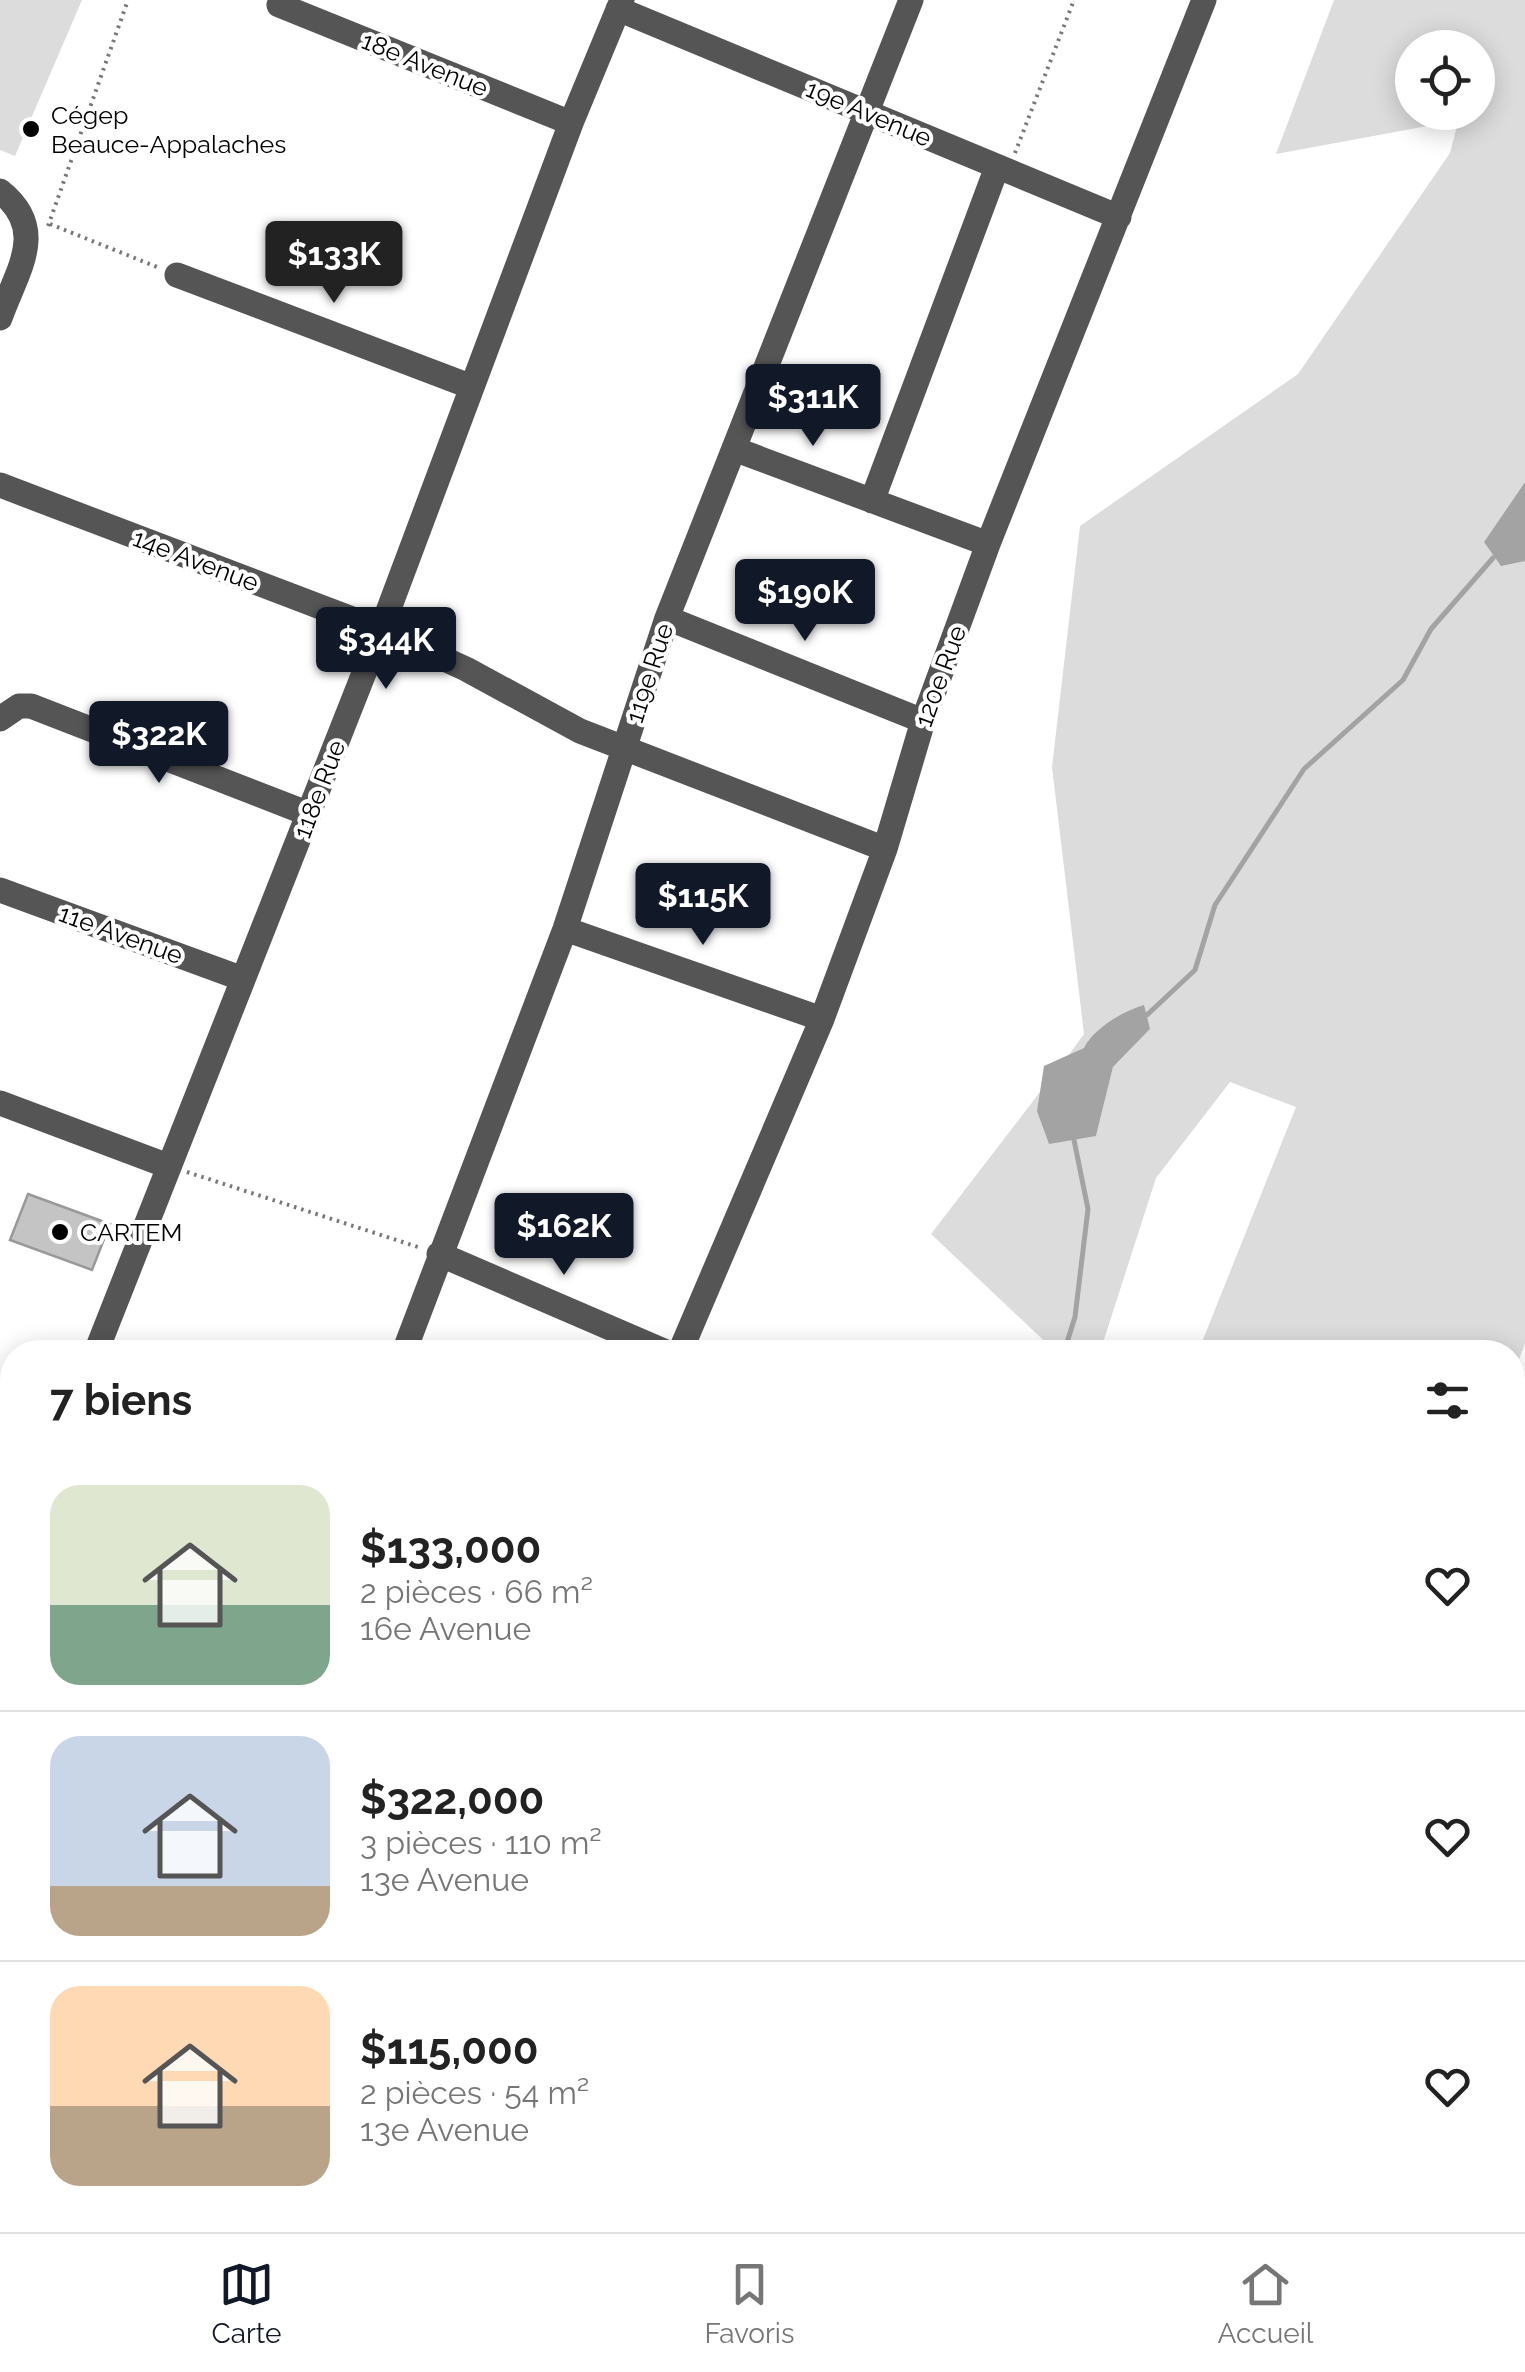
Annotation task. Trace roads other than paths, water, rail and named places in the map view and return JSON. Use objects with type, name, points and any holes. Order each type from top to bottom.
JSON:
[{"type":"street","name":"119e Rue","points":[[408,1340],[565,929],[667,618],[911,0]]},
{"type":"street","name":"120e Rue","points":[[685,1340],[822,1020],[886,850],[922,721],[988,544],[1204,0]]},
{"type":"street","name":"19e Avenue","points":[[620,4],[1118,217]]},
{"type":"street","name":"118e Rue","points":[[101,1340],[380,630],[570,122],[620,4]]},
{"type":"street","name":"18e Avenue","points":[[279,5],[570,122]]},
{"type":"street","points":[[872,501],[1002,169]]},
{"type":"street","points":[[0,191],[23,215],[29,239],[0,318]]},
{"type":"street","points":[[177,276],[472,388]]},
{"type":"street","points":[[734,448],[988,544]]},
{"type":"street","name":"14e Avenue","points":[[0,485],[380,630],[466,669],[554,719],[886,850]]},
{"type":"street","points":[[667,618],[922,721]]},
{"type":"street","points":[[0,719],[19,706],[31,706],[309,814]]},
{"type":"street","name":"11e Avenue","points":[[0,890],[243,979]]},
{"type":"street","points":[[565,929],[822,1020]]},
{"type":"street","points":[[0,1103],[168,1166]]},
{"type":"street","points":[[439,1254],[638,1340]]},
{"type":"waterway","points":[[1147,1015],[1195,970],[1215,905],[1304,769],[1403,680],[1431,629],[1493,558]]},
{"type":"waterway","points":[[1068,1340],[1075,1317],[1088,1209],[1074,1140]]},
{"type":"place","name":"Cégep Beauce-Appalaches","points":[[31,129]]},
{"type":"place","name":"CARTEM","points":[[60,1232]]}]
